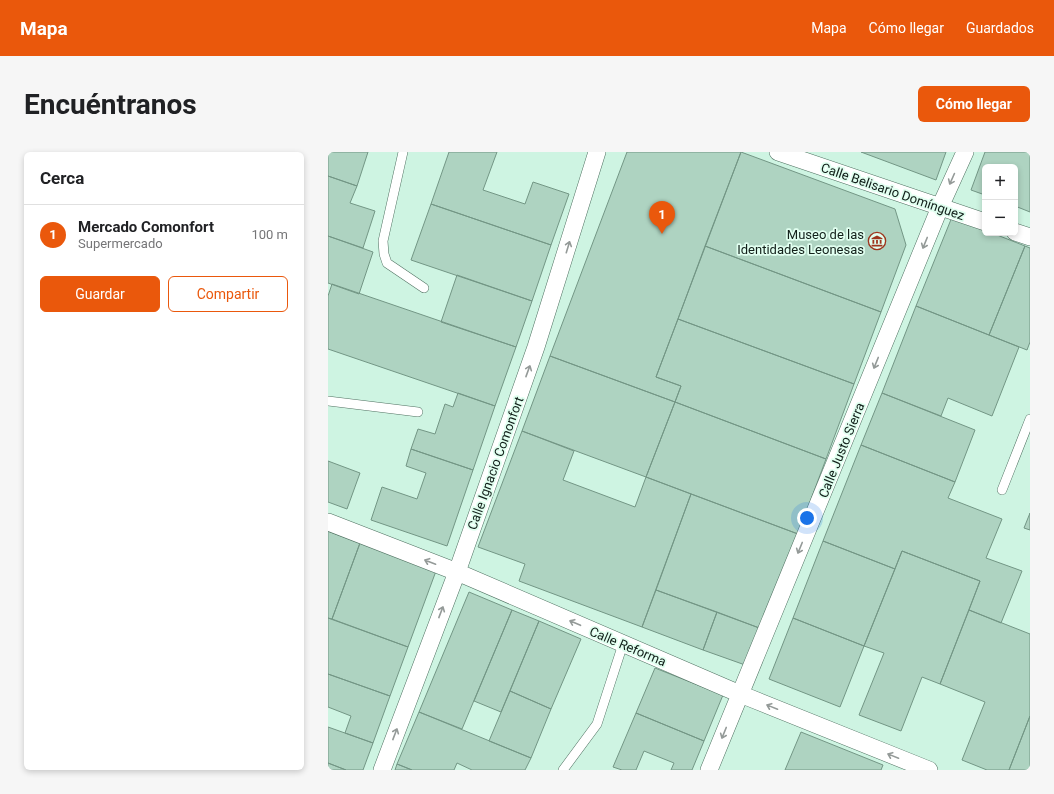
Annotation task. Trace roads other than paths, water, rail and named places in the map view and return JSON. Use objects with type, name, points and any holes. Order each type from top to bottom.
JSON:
[{"type":"street","name":"Calle Ignacio Comonfort","points":[[382,770],[457,572],[536,347],[597,152]]},
{"type":"street","name":"Calle Belisario Domínguez","points":[[778,152],[982,221]]},
{"type":"street","name":"Calle Justo Sierra","points":[[709,770],[940,207],[965,152]]},
{"type":"street","points":[[1018,233],[1030,237]]},
{"type":"street","name":"Calle Reforma","points":[[328,522],[457,572],[740,694],[929,770]]},
{"type":"lane","points":[[403,152],[383,241],[384,254],[387,263],[424,288]]},
{"type":"lane","points":[[328,401],[418,412]]},
{"type":"lane","points":[[1002,490],[1030,419]]},
{"type":"lane","points":[[564,770],[597,724],[623,644]]},
{"type":"place","name":"Mercado Comonfort","points":[[662,234]]},
{"type":"place","name":"Museo de las Identidades Leonesas","points":[[877,241]]}]
